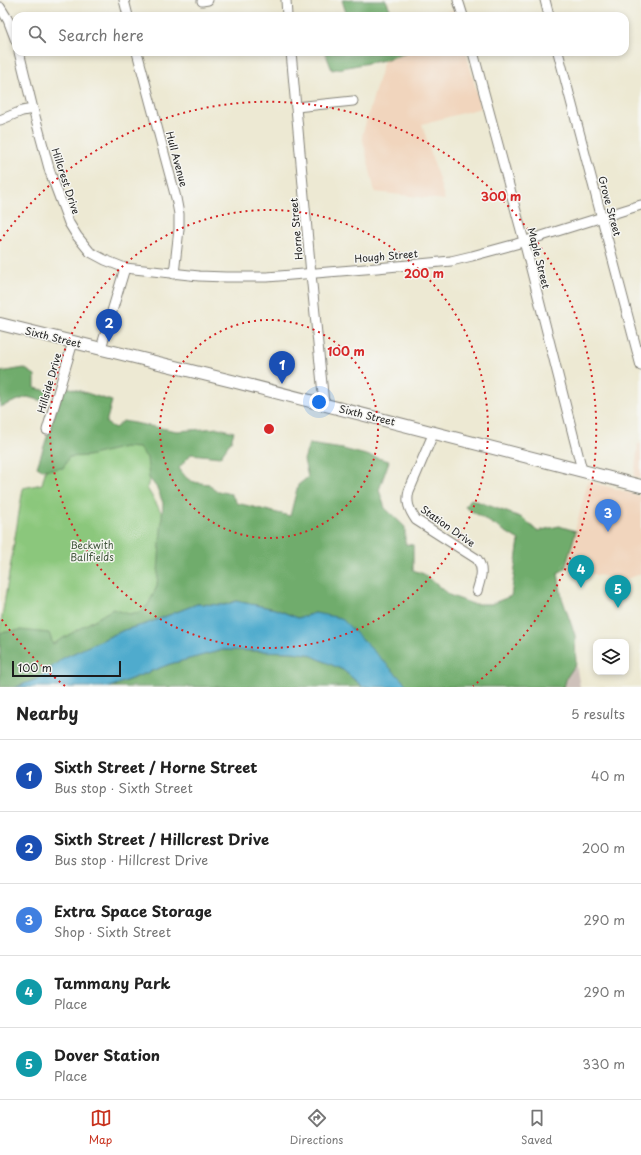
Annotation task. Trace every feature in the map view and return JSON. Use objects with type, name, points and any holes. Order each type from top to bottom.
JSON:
[{"type":"main road","name":"Sixth Street","points":[[0,324],[324,404],[641,486]]},
{"type":"street","points":[[124,0],[127,12]]},
{"type":"street","points":[[286,0],[287,12]]},
{"type":"street","points":[[458,0],[462,12]]},
{"type":"street","points":[[545,0],[548,12]]},
{"type":"street","points":[[0,7],[12,30]]},
{"type":"street","name":"Hillcrest Drive","points":[[20,56],[50,172],[69,223],[90,252],[125,268]]},
{"type":"street","name":"Hull Avenue","points":[[138,56],[179,214],[179,229],[174,274]]},
{"type":"street","name":"Horne Street","points":[[291,56],[324,404]]},
{"type":"street","name":"Maple Street","points":[[474,56],[524,242],[582,470]]},
{"type":"street","name":"Grove Street","points":[[559,56],[641,366]]},
{"type":"street","points":[[296,106],[353,102]]},
{"type":"street","points":[[0,120],[22,111],[33,109]]},
{"type":"street","name":"Hough Street","points":[[125,268],[174,274],[237,278],[311,274],[450,261],[524,242],[641,205]]},
{"type":"street","points":[[101,348],[125,268]]},
{"type":"street","name":"Hillside Drive","points":[[47,430],[73,342]]},
{"type":"street","name":"Station Drive","points":[[434,432],[409,491],[408,506],[416,520],[478,559],[481,564],[482,576],[477,591]]},
{"type":"shaded area","points":[[399,56],[467,56],[481,108],[422,124],[445,200],[375,192],[362,136],[384,60]]},
{"type":"shaded area","points":[[638,444],[641,444],[641,479],[634,477]]},
{"type":"shaded area","points":[[588,481],[641,496],[641,574],[624,580],[565,569]]},
{"type":"shaded area","points":[[576,664],[580,687],[564,687],[567,677]]},
{"type":"green space","points":[[342,0],[386,0],[391,12],[346,12]]},
{"type":"green space","points":[[327,56],[397,56],[384,60],[332,70]]},
{"type":"green space","points":[[24,368],[35,375],[35,388],[48,391],[47,402],[27,397],[0,407],[0,372]]},
{"type":"green space","points":[[64,386],[112,401],[106,423],[115,428],[123,421],[177,431],[219,428],[234,432],[231,441],[220,457],[191,454],[179,468],[191,481],[209,484],[214,490],[231,494],[237,503],[290,516],[298,485],[308,477],[304,460],[309,444],[343,449],[389,461],[379,490],[385,508],[405,527],[405,544],[413,545],[413,570],[424,574],[449,595],[473,604],[491,604],[511,596],[519,540],[465,507],[471,499],[523,518],[537,531],[559,526],[576,531],[565,569],[558,573],[562,598],[575,635],[576,664],[567,677],[564,687],[409,687],[398,676],[315,613],[298,618],[275,609],[236,601],[225,605],[197,604],[146,624],[124,630],[63,658],[37,679],[16,687],[0,687],[0,633],[20,630],[49,633],[53,644],[113,609],[129,614],[140,612],[148,605],[157,586],[163,503],[157,488],[149,478],[147,458],[139,448],[124,447],[88,456],[69,457],[63,468],[42,470],[37,467]]},
{"type":"green space","name":"Beckwith Ballfields","points":[[159,444],[147,488],[182,547],[162,609],[0,687],[0,629],[23,488],[42,484],[52,445]]},
{"type":"green space","points":[[222,650],[292,652],[308,654],[343,670],[363,687],[110,687],[170,664]]},
{"type":"water","points":[[236,601],[275,609],[298,618],[315,613],[341,618],[409,687],[363,687],[343,670],[308,654],[292,652],[223,650],[170,664],[110,687],[16,687],[37,679],[63,658],[124,630],[146,624],[197,604],[225,605]]},
{"type":"place","name":"Sixth Street / Hillcrest Drive","points":[[109,342]]},
{"type":"place","name":"Sixth Street / Horne Street","points":[[282,384]]},
{"type":"place","name":"Extra Space Storage","points":[[608,532]]},
{"type":"place","name":"Tammany Park","points":[[581,588]]},
{"type":"place","name":"Dover Station","points":[[618,608]]}]
